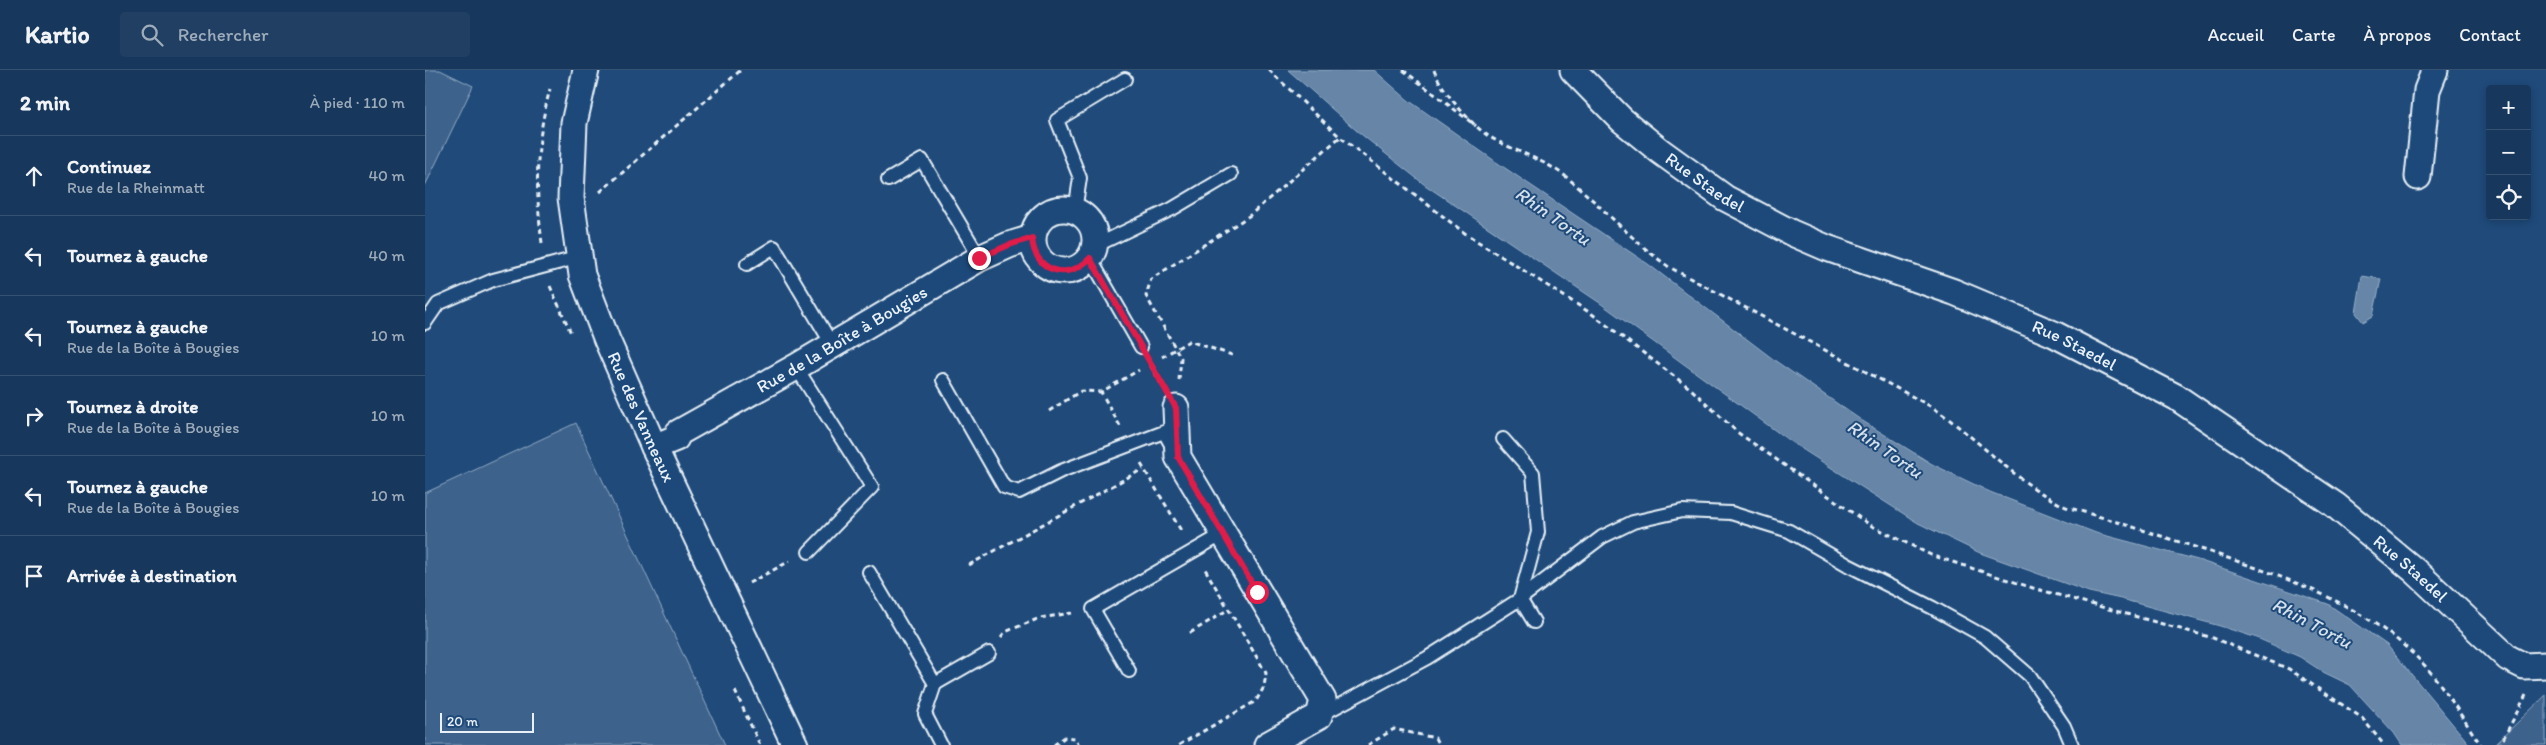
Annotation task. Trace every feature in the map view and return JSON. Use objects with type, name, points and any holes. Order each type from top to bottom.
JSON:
[{"type":"street","name":"Rue des Vanneaux","points":[[586,70],[573,132],[571,198],[582,275],[607,340],[654,446],[795,745]]},
{"type":"street","name":"Rue Staedel","points":[[1573,70],[1622,120],[1660,151],[1725,198],[1791,233],[1827,248],[1954,292],[2028,323],[2089,351],[2176,397],[2335,505],[2414,570],[2508,658],[2524,666],[2544,665]]},
{"type":"street","points":[[2418,176],[2427,90],[2435,70]]},
{"type":"street","points":[[1065,209],[1075,211],[1083,215],[1093,229],[1092,252],[1074,270],[1053,270],[1038,258],[1033,248],[1032,238],[1034,229],[1047,214],[1065,209]]},
{"type":"street","name":"Rue de la Boîte à Bougies","points":[[654,446],[676,438],[678,433],[833,346],[979,258],[1009,245],[1032,238]]},
{"type":"street","points":[[1176,408],[1178,457],[1323,700],[1319,716],[1267,745]]},
{"type":"lane","points":[[1075,211],[1080,178],[1057,120],[1125,79]]},
{"type":"lane","points":[[888,180],[922,160],[979,258]]},
{"type":"lane","points":[[1141,347],[1092,252],[1172,209],[1231,174]]},
{"type":"lane","points":[[747,264],[774,247],[833,346]]},
{"type":"lane","points":[[425,323],[438,304],[493,280],[579,257]]},
{"type":"lane","points":[[796,367],[872,487],[809,552]]},
{"type":"lane","points":[[943,380],[1004,487],[1019,492],[1061,471],[1164,432],[1178,457]]},
{"type":"lane","points":[[1503,439],[1533,473],[1538,532],[1520,599],[1534,622]]},
{"type":"lane","points":[[1319,716],[1427,658],[1520,599],[1602,537],[1633,522],[1682,511],[1731,513],[1789,531],[1848,565],[1985,637],[2030,676],[2064,726],[2072,745]]},
{"type":"lane","points":[[1129,671],[1093,609],[1223,534]]},
{"type":"lane","points":[[869,572],[935,684]]},
{"type":"lane","points":[[941,745],[925,714],[935,684],[989,653]]},
{"type":"path","points":[[598,198],[607,186],[741,70]]},
{"type":"path","points":[[1269,70],[1340,137],[1466,234],[1592,314],[1691,389],[1737,432],[1870,524],[1931,555],[2033,588],[2213,638],[2289,669],[2362,718],[2383,745]]},
{"type":"path","points":[[1403,70],[1488,136],[1562,174],[1595,200],[1642,248],[1669,266],[1932,407],[1961,427],[2040,494],[2066,507],[2250,566],[2338,602],[2376,624],[2411,651],[2443,690],[2481,745]]},
{"type":"path","points":[[1434,70],[1451,99],[1488,136]]},
{"type":"path","points":[[1176,408],[1181,358],[1146,296],[1151,279],[1249,216],[1340,137]]},
{"type":"path","points":[[1049,411],[1081,391],[1101,392],[1189,341],[1232,355]]},
{"type":"path","points":[[1141,347],[1176,408]]},
{"type":"path","points":[[1101,392],[1143,469],[1266,673],[1264,686],[1255,701],[1179,745]]},
{"type":"path","points":[[969,566],[1143,469]]},
{"type":"path","points":[[746,588],[750,582],[809,552]]},
{"type":"path","points":[[1190,633],[1257,592]]},
{"type":"path","points":[[989,653],[1005,632],[1040,618],[1093,609]]},
{"type":"path","points":[[2500,744],[2544,665]]},
{"type":"path","points":[[1368,745],[1394,729],[1435,738],[1439,745]]},
{"type":"path","points":[[1054,745],[1065,737],[1075,738],[1079,745]]},
{"type":"shaded area","points":[[425,70],[440,70],[473,86],[425,186]]},
{"type":"shaded area","points":[[576,423],[725,745],[425,745],[425,493]]},
{"type":"shaded area","points":[[2546,695],[2546,745],[2494,745]]},
{"type":"water","name":"Rhin Tortu","points":[[1288,70],[1374,70],[1408,100],[1648,264],[1777,362],[1861,420],[1932,464],[1990,492],[2096,533],[2198,560],[2328,604],[2387,645],[2470,745],[2402,745],[2394,733],[2350,685],[2323,672],[2300,657],[2257,638],[2220,626],[2089,592],[1980,553],[1918,523],[1791,442],[1600,303],[1425,185],[1357,131]]},
{"type":"water","points":[[2362,276],[2381,279],[2373,316],[2363,322],[2356,313]]},
{"type":"route","points":[[979,258],[1009,245],[1032,238],[1033,248],[1038,258],[1044,265],[1053,270],[1064,272],[1074,270],[1090,258],[1176,408],[1178,457],[1257,592]]}]
